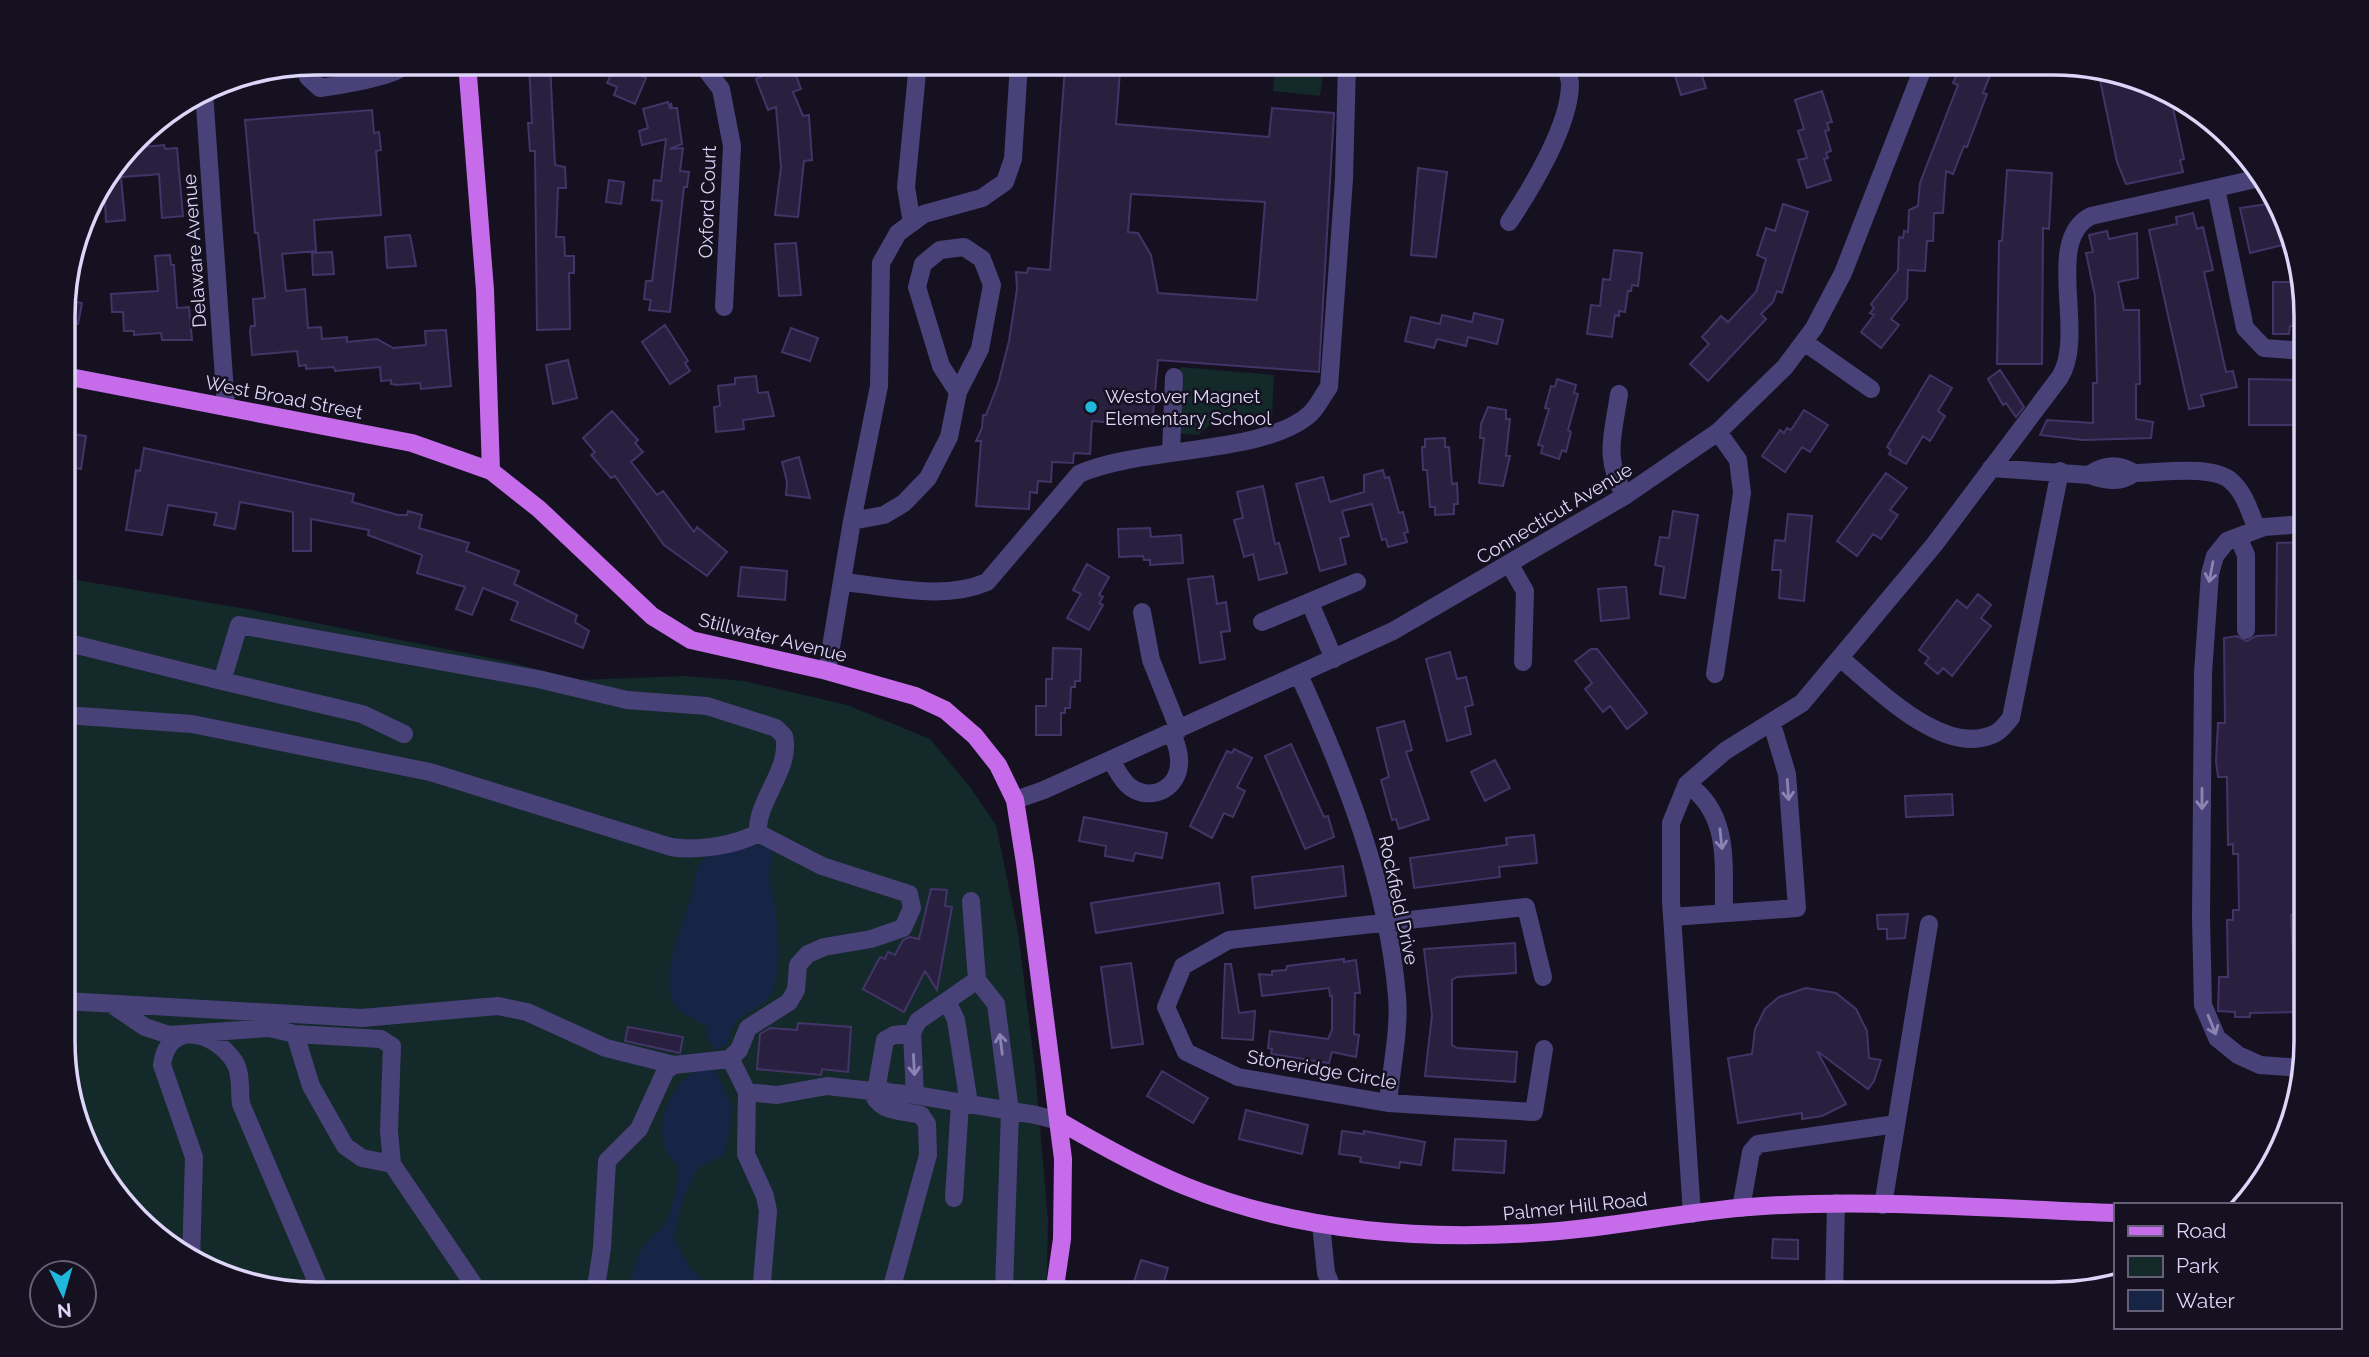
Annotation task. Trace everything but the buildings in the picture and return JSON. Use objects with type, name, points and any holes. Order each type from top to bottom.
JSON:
[{"type":"main road","points":[[468,76],[485,290],[491,471]]},
{"type":"main road","name":"West Broad Street","points":[[75,378],[412,443],[491,471]]},
{"type":"main road","name":"Stillwater Avenue","points":[[491,471],[539,509],[652,616],[691,640],[827,671],[915,696],[945,710],[975,736],[990,755],[1015,800],[1059,1121],[1064,1190],[1062,1240],[1056,1282]]},
{"type":"main road","name":"Palmer Hill Road","points":[[1059,1121],[1129,1161],[1187,1187],[1289,1219],[1321,1224],[1485,1235],[1549,1232],[1741,1208],[1836,1203],[2114,1213]]},
{"type":"street","points":[[842,582],[950,593],[969,590],[987,582],[1079,474],[1099,464],[1253,439],[1295,425],[1312,412],[1329,387],[1344,179],[1348,75]]},
{"type":"street","points":[[1509,222],[1536,180],[1560,128],[1570,84],[1568,75]]},
{"type":"street","name":"Connecticut Avenue","points":[[1015,800],[1176,731],[1405,625],[1625,496],[1718,432],[1785,367],[1804,342],[1843,273],[1920,75]]},
{"type":"street","points":[[308,76],[320,88],[348,85],[371,76]]},
{"type":"street","name":"Oxford Court","points":[[711,76],[721,89],[732,146],[724,307]]},
{"type":"street","points":[[912,223],[906,187],[917,76]]},
{"type":"street","points":[[827,671],[852,521],[879,386],[881,263],[898,233],[924,214],[982,198],[1005,182],[1013,159],[1018,76]]},
{"type":"street","name":"Delaware Avenue","points":[[205,104],[226,407]]},
{"type":"street","points":[[1692,1214],[1672,917],[1671,824],[1687,783],[1725,751],[1802,703],[1934,545],[2066,368],[2070,346],[2068,251],[2076,226],[2091,216],[2251,180]]},
{"type":"street","points":[[2216,188],[2245,328],[2264,348],[2293,350]]},
{"type":"street","points":[[852,521],[884,515],[904,503],[929,478],[949,437],[958,392],[980,348],[992,285],[982,259],[964,247],[940,250],[923,264],[918,288],[941,366],[958,392]]},
{"type":"street","points":[[1804,342],[1871,389]]},
{"type":"street","points":[[1171,452],[1174,377]]},
{"type":"street","points":[[1619,394],[1610,458],[1613,474],[1625,496]]},
{"type":"street","points":[[1715,674],[1742,493],[1738,460],[1718,432]]},
{"type":"street","points":[[1991,468],[2089,475],[2101,466],[2123,467],[2134,473],[2219,473],[2231,480],[2242,494],[2257,529]]},
{"type":"street","points":[[1840,658],[1929,729],[1968,740],[1997,733],[2011,718],[2060,471]]},
{"type":"street","points":[[2292,1067],[2260,1065],[2238,1055],[2217,1038],[2203,1005],[2203,673],[2208,593],[2215,556],[2227,541],[2257,529],[2293,525]]},
{"type":"street","points":[[2238,537],[2246,555],[2246,630]]},
{"type":"street","points":[[1510,565],[1525,591],[1523,663]]},
{"type":"street","points":[[1262,622],[1357,582]]},
{"type":"street","points":[[1310,604],[1334,659]]},
{"type":"street","points":[[1111,760],[1123,780],[1133,789],[1157,793],[1171,786],[1178,773],[1176,731],[1151,660],[1142,612]]},
{"type":"street","points":[[222,681],[239,625],[538,679],[627,700],[726,710],[776,729],[784,736],[786,743],[781,763],[757,820],[758,833]]},
{"type":"street","points":[[75,644],[362,714],[404,734]]},
{"type":"street","name":"Rockfield Drive","points":[[1299,675],[1361,823],[1386,921],[1398,999],[1388,1103]]},
{"type":"street","points":[[75,716],[192,724],[430,772],[671,847],[684,849],[718,845],[758,833],[822,866],[909,894],[912,908],[903,928],[889,935],[824,947],[808,954],[798,965],[796,990],[789,1002],[748,1028],[739,1050],[730,1058],[674,1065],[607,1048],[527,1012],[498,1006],[362,1018],[75,1002]]},
{"type":"street","points":[[1672,917],[1797,908],[1787,774],[1772,724]]},
{"type":"street","points":[[1687,783],[1703,794],[1716,812],[1722,832],[1724,913]]},
{"type":"street","points":[[971,901],[977,979],[996,1004],[1010,1111],[1004,1282]]},
{"type":"street","name":"Stoneridge Circle","points":[[1543,977],[1526,907],[1229,940],[1182,966],[1166,1007],[1186,1052],[1238,1077],[1388,1103],[1534,1112],[1544,1049]]},
{"type":"street","points":[[1883,1205],[1929,924]]},
{"type":"street","points":[[915,1095],[912,1033],[918,1021],[977,979]]},
{"type":"street","points":[[947,1001],[956,1020],[964,1104],[954,1198]]},
{"type":"street","points":[[111,1004],[145,1027],[169,1035],[269,1028],[295,1034],[381,1039],[392,1046],[389,1131],[392,1164],[472,1282]]},
{"type":"street","points":[[191,1246],[194,1157],[162,1065],[164,1051],[172,1040],[189,1033],[205,1036],[233,1060],[239,1072],[241,1104],[317,1282]]},
{"type":"street","points":[[893,1282],[923,1177],[929,1137],[927,1124],[920,1115],[885,1109],[874,1100],[874,1088],[885,1040],[894,1035],[912,1033]]},
{"type":"street","points":[[295,1034],[312,1086],[345,1146],[362,1157],[392,1164]]},
{"type":"street","points":[[730,1058],[747,1093],[746,1154],[765,1196],[768,1211],[762,1282]]},
{"type":"street","points":[[596,1282],[602,1248],[607,1161],[639,1129],[666,1070],[674,1065]]},
{"type":"street","points":[[747,1093],[776,1095],[828,1086],[874,1088],[1059,1121]]},
{"type":"street","points":[[1741,1208],[1751,1152],[1758,1144],[1896,1124]]},
{"type":"street","points":[[1834,1281],[1836,1203]]},
{"type":"street","points":[[1321,1224],[1326,1273],[1330,1281]]},
{"type":"green space","points":[[1275,75],[1322,75],[1320,96],[1273,91]]},
{"type":"green space","points":[[1180,367],[1274,375],[1272,418],[1222,415],[1198,435],[1177,433]]},
{"type":"green space","points":[[75,580],[247,609],[505,661],[579,680],[686,676],[744,681],[847,705],[930,739],[970,787],[996,825],[1018,932],[1035,1069],[1048,1220],[1046,1282],[317,1282],[254,1274],[224,1263],[182,1241],[157,1222],[135,1200],[116,1175],[94,1133],[83,1103],[77,1072]]},
{"type":"water","points":[[751,843],[758,846],[764,843],[771,849],[770,877],[777,922],[778,971],[771,994],[736,1023],[727,1045],[715,1050],[707,1038],[706,1026],[675,1006],[670,989],[671,961],[699,865],[715,852]]},
{"type":"water","points":[[714,1066],[733,1109],[724,1155],[698,1168],[683,1198],[674,1239],[689,1266],[704,1282],[629,1282],[640,1252],[665,1224],[675,1194],[677,1167],[665,1149],[662,1136],[666,1109],[679,1085],[701,1069]]},
{"type":"place","name":"Westover Magnet Elementary School","points":[[1091,407]]}]
